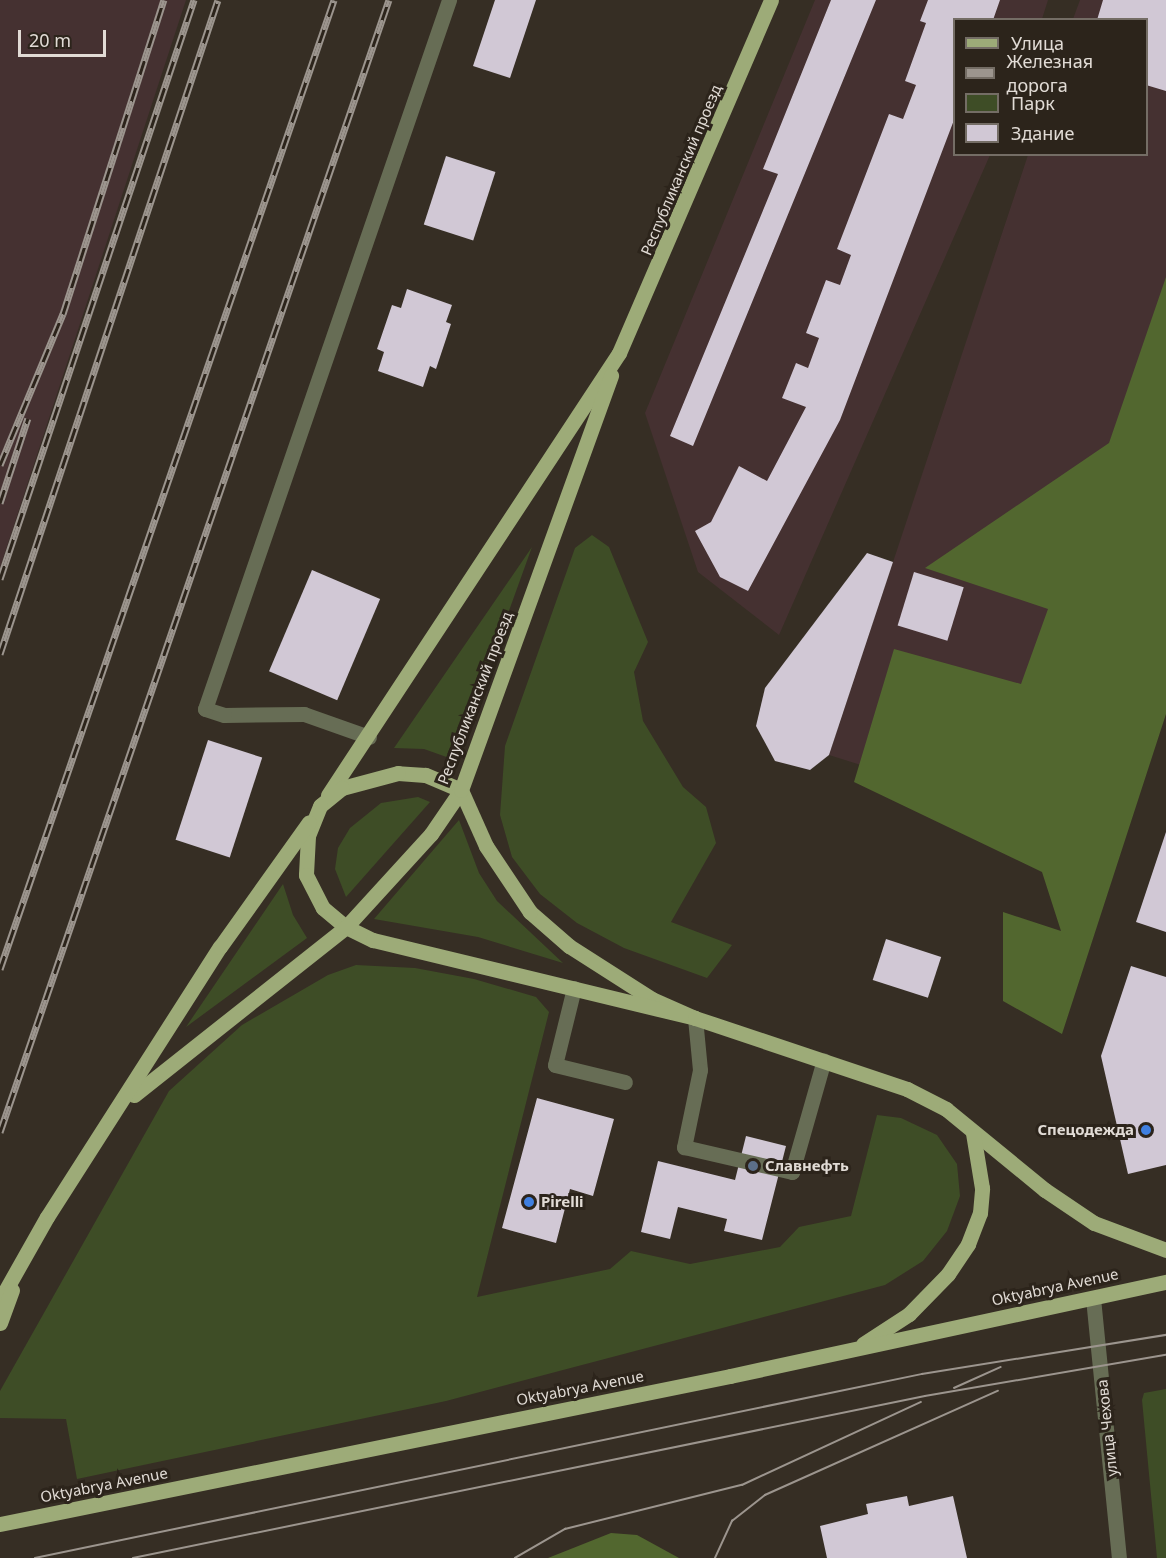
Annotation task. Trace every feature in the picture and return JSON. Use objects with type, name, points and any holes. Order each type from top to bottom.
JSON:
[{"type":"main road","name":"Республиканский проезд","points":[[123,1104],[346,927],[431,834],[461,790],[619,353],[771,0]]},
{"type":"main road","name":"Республиканский проезд","points":[[0,1300],[25,1254],[123,1104],[220,947],[369,737],[619,353]]},
{"type":"main road","points":[[695,1018],[642,993],[569,946],[530,912],[486,846],[461,790],[425,775],[398,773],[342,788],[320,806],[308,836],[306,875],[323,908],[346,927],[373,940],[695,1018],[907,1089],[946,1109],[973,1133],[1094,1223],[1166,1250]]},
{"type":"main road","points":[[853,1350],[909,1314],[948,1274],[968,1244],[980,1213],[982,1188],[973,1133]]},
{"type":"main road","name":"Республиканский проезд","points":[[0,1323],[25,1254]]},
{"type":"main road","name":"Oktyabrya Avenue","points":[[1,1524],[853,1350],[1166,1281]]},
{"type":"street","points":[[369,737],[304,714],[224,715],[205,709],[449,0]]},
{"type":"street","points":[[574,988],[555,1065],[625,1082]]},
{"type":"street","points":[[695,1018],[699,1070],[684,1147],[792,1172],[824,1060]]},
{"type":"street","name":"улица Чехова","points":[[1093,1298],[1119,1558]]},
{"type":"shaded area","points":[[0,0],[186,0],[0,568]]},
{"type":"shaded area","points":[[815,0],[1048,0],[1042,18],[953,18],[953,156],[990,156],[779,635],[698,572],[645,413]]},
{"type":"shaded area","points":[[1080,0],[1166,0],[1166,413],[1030,818],[829,755],[1028,156],[1148,156],[1148,18],[1073,18]]},
{"type":"green space","points":[[1166,277],[1166,714],[1062,1034],[1003,1001],[1003,912],[1061,931],[1042,872],[854,782],[894,649],[1021,684],[1048,609],[925,568],[1109,443]]},
{"type":"green space","points":[[592,535],[609,547],[648,642],[634,672],[643,721],[683,787],[706,807],[716,843],[671,922],[732,945],[707,978],[624,948],[577,923],[540,894],[512,857],[500,815],[505,746],[575,548]]},
{"type":"green space","points":[[532,547],[455,760],[424,749],[394,748]]},
{"type":"green space","points":[[418,797],[430,802],[346,897],[335,869],[338,848],[350,828],[381,803]]},
{"type":"green space","points":[[459,820],[479,873],[497,901],[563,963],[478,937],[374,919]]},
{"type":"green space","points":[[283,884],[293,915],[307,938],[186,1027]]},
{"type":"green space","points":[[356,965],[415,968],[474,979],[536,997],[549,1012],[477,1297],[610,1269],[631,1251],[690,1264],[780,1247],[799,1227],[851,1216],[877,1115],[901,1118],[937,1135],[957,1164],[960,1196],[947,1231],[923,1261],[885,1285],[446,1401],[77,1479],[66,1419],[0,1418],[0,1391],[169,1091],[242,1025],[328,975]]},
{"type":"green space","points":[[1166,1389],[1166,1558],[1157,1558],[1142,1400],[1144,1393]]},
{"type":"green space","points":[[611,1533],[637,1535],[679,1558],[548,1558]]},
{"type":"building","points":[[495,0],[536,0],[510,78],[473,66]]},
{"type":"building","points":[[831,0],[876,0],[693,446],[670,436],[778,174],[763,169]]},
{"type":"building","points":[[928,0],[1000,0],[994,18],[953,18],[953,123],[840,420],[748,591],[720,577],[695,531],[711,522],[739,466],[767,481],[806,407],[782,398],[796,363],[808,368],[819,338],[806,333],[826,280],[840,285],[851,255],[837,249],[889,114],[903,119],[916,85],[905,81],[926,23],[920,21]]},
{"type":"building","points":[[1103,0],[1166,0],[1166,91],[1148,86],[1148,18],[1098,18]]},
{"type":"building","points":[[446,156],[495,172],[473,241],[424,224]]},
{"type":"building","points":[[407,289],[452,305],[446,322],[451,324],[436,369],[430,366],[423,387],[378,371],[384,352],[377,349],[392,305],[401,308]]},
{"type":"building","points":[[867,553],[893,562],[829,755],[810,770],[775,761],[756,726],[765,688]]},
{"type":"building","points":[[312,570],[380,599],[337,700],[269,671]]},
{"type":"building","points":[[914,572],[964,587],[947,641],[898,626]]},
{"type":"building","points":[[208,740],[262,758],[230,857],[176,840]]},
{"type":"building","points":[[1166,832],[1166,932],[1136,922]]},
{"type":"building","points":[[886,939],[941,957],[928,998],[873,980]]},
{"type":"building","points":[[1131,966],[1166,977],[1166,1165],[1128,1174],[1101,1056]]},
{"type":"building","points":[[537,1098],[614,1119],[593,1196],[570,1189],[556,1243],[502,1228]]},
{"type":"building","points":[[746,1136],[786,1146],[762,1240],[724,1231],[727,1219],[678,1207],[670,1239],[641,1232],[658,1161],[735,1180]]},
{"type":"building","points":[[907,1496],[909,1506],[953,1496],[967,1558],[827,1558],[820,1526],[868,1514],[866,1504]]},
{"type":"tram line","points":[[35,1558],[922,1374],[1166,1335]]},
{"type":"tram line","points":[[133,1558],[925,1396],[1166,1355]]},
{"type":"tram line","points":[[954,1388],[1001,1367]]},
{"type":"tram line","points":[[715,1558],[732,1521],[765,1495],[998,1391]]},
{"type":"tram line","points":[[515,1558],[565,1529],[742,1485],[921,1402]]},
{"type":"railway","points":[[0,465],[63,314],[164,0]]},
{"type":"railway","points":[[0,579],[194,0]]},
{"type":"railway","points":[[0,654],[218,0]]},
{"type":"railway","points":[[0,969],[334,0]]},
{"type":"railway","points":[[0,1132],[389,0]]},
{"type":"railway","points":[[0,503],[28,418]]},
{"type":"place","name":"Спецодежда","points":[[1146,1130]]},
{"type":"place","name":"Славнефть","points":[[753,1166]]},
{"type":"place","name":"Pirelli","points":[[529,1202]]}]
